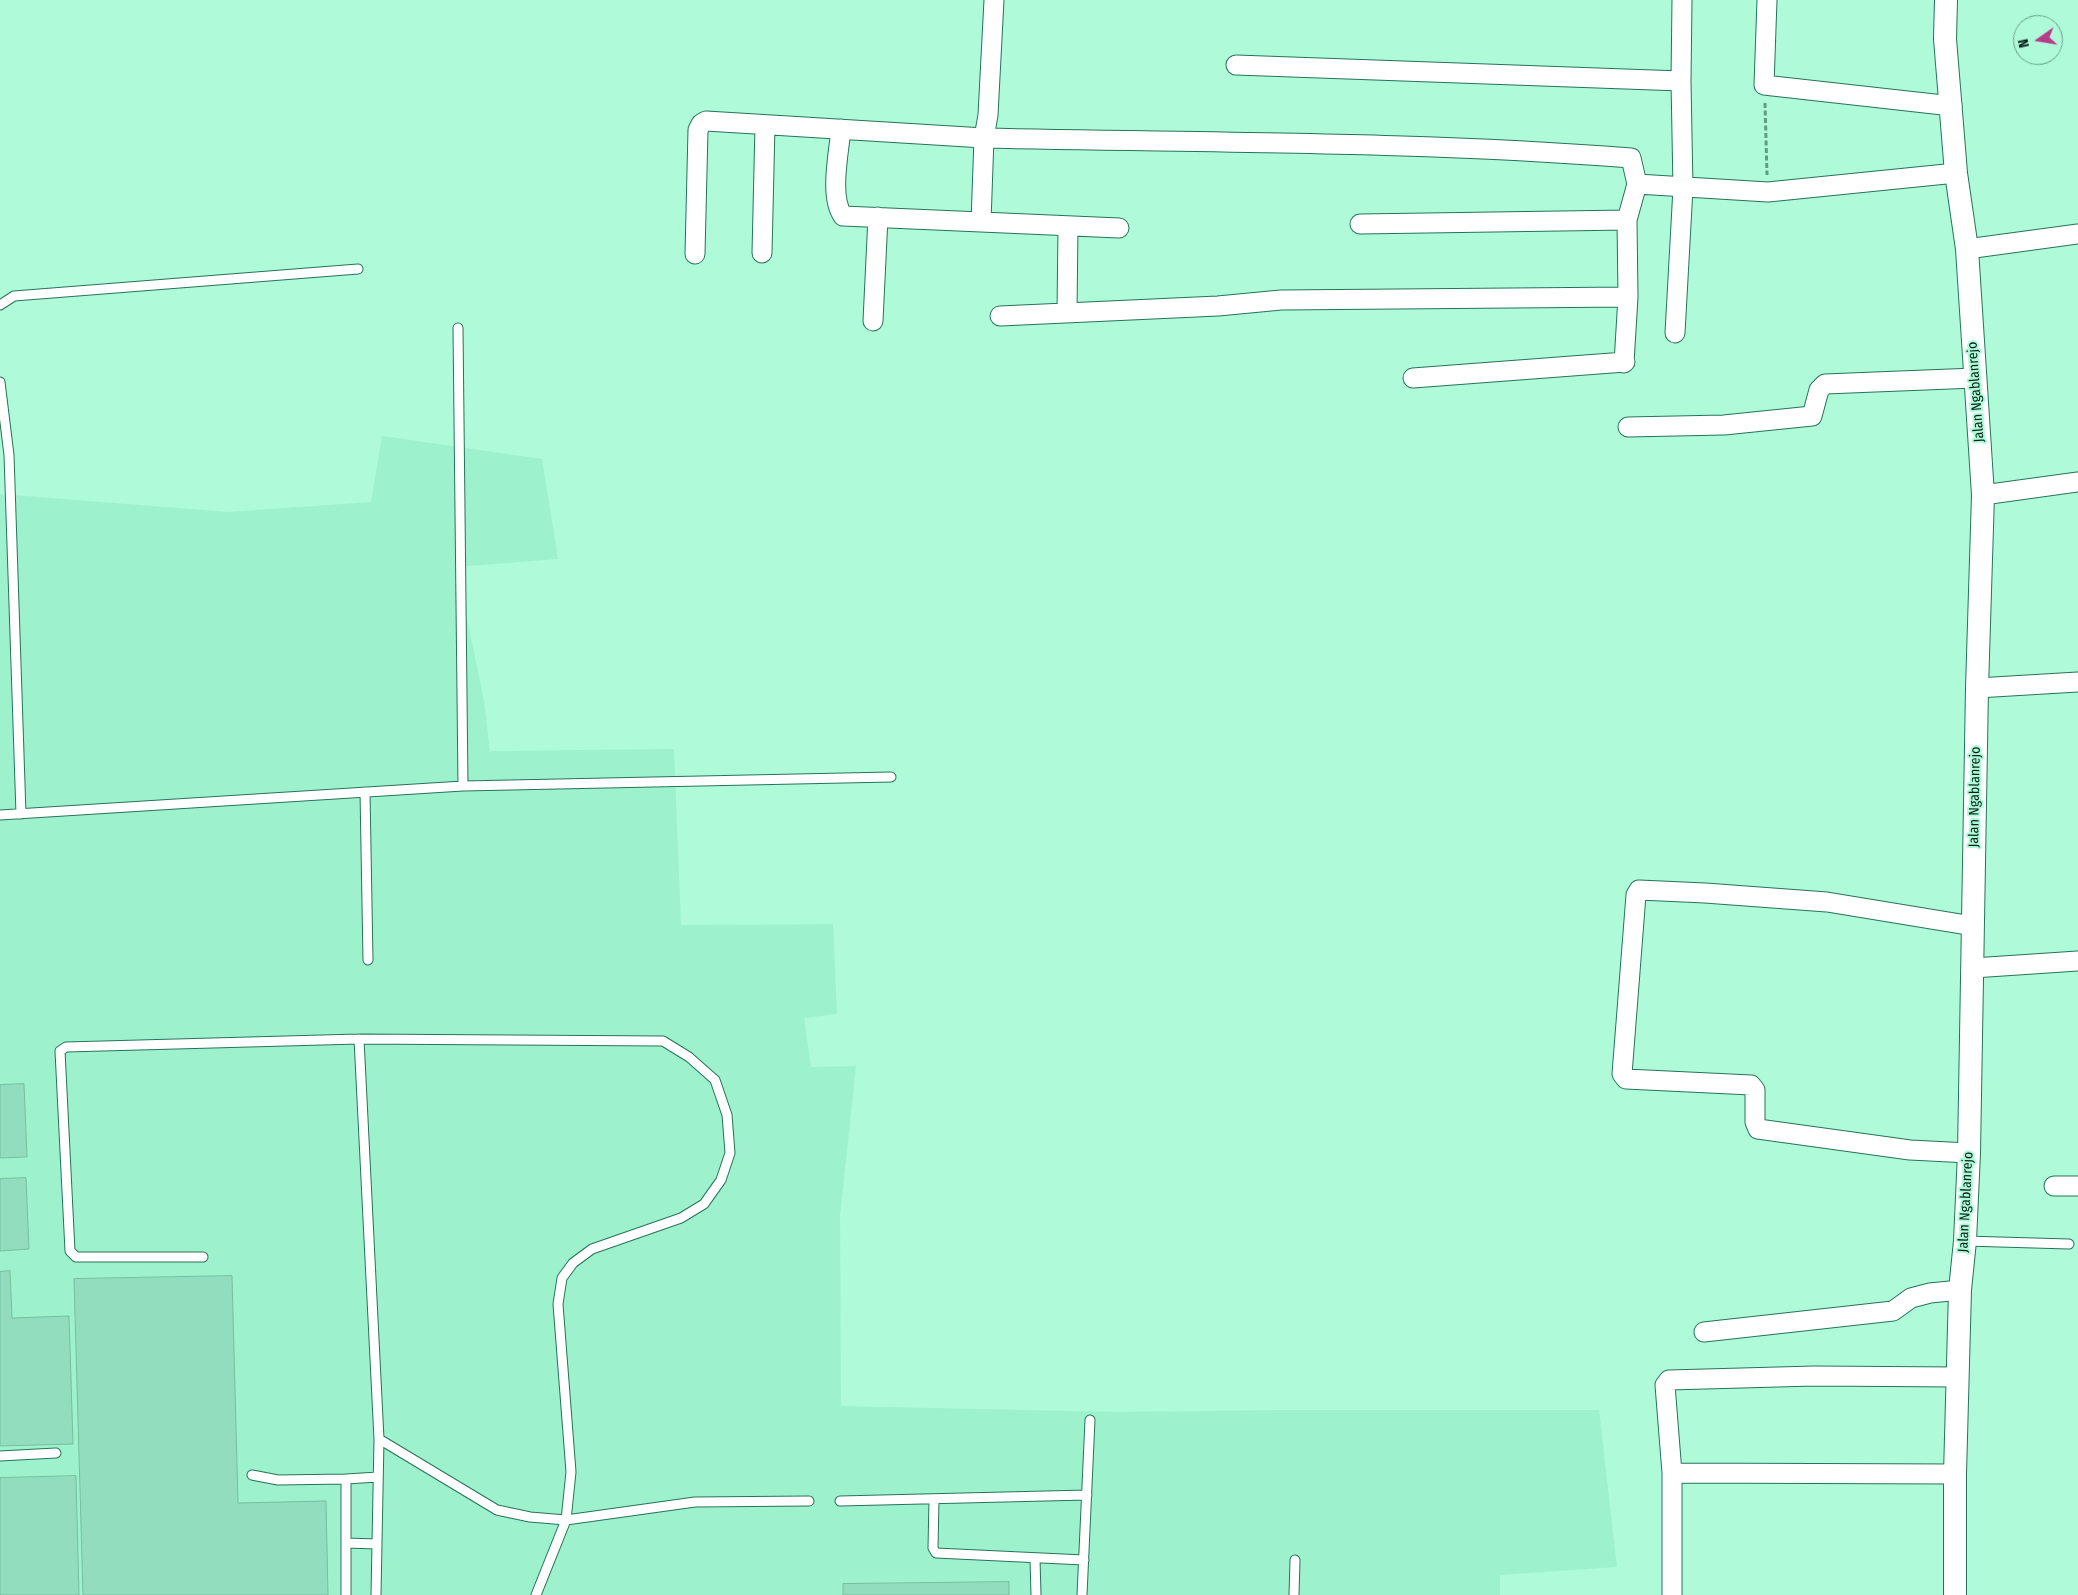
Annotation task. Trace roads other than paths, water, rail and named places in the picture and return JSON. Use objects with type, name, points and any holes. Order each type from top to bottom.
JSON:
[{"type":"street","points":[[982,222],[984,138],[988,115],[994,0]]},
{"type":"street","points":[[1675,333],[1683,188],[1682,0]]},
{"type":"street","points":[[1767,0],[1764,85],[1952,106]]},
{"type":"street","name":"Jalan Ngablanrejo","points":[[1946,0],[1945,38],[1956,173],[1967,249],[1983,495],[1977,688],[1969,1153],[1965,1241],[1960,1290],[1955,1474],[1955,1595]]},
{"type":"street","points":[[1236,65],[1681,81]]},
{"type":"street","points":[[695,254],[698,130],[706,121],[984,138],[1160,142],[1317,142],[1559,152],[1631,158],[1637,184],[1627,220],[1628,297],[1625,362],[1413,378]]},
{"type":"street","points":[[762,254],[766,125]]},
{"type":"street","points":[[841,130],[836,196],[838,209],[842,216],[1119,228]]},
{"type":"street","points":[[1637,184],[1768,192],[1956,173]]},
{"type":"street","points":[[874,321],[878,217]]},
{"type":"street","points":[[1360,224],[1627,220]]},
{"type":"street","points":[[1067,313],[1068,226]]},
{"type":"street","points":[[1967,249],[2078,234]]},
{"type":"street","points":[[1000,316],[1218,306],[1281,300],[1628,297]]},
{"type":"street","points":[[1628,426],[1724,425],[1812,416],[1819,390],[1825,384],[1975,378]]},
{"type":"street","points":[[1983,495],[2078,482]]},
{"type":"street","points":[[1977,688],[2078,682]]},
{"type":"street","points":[[1969,1153],[1910,1150],[1758,1129],[1755,1122],[1755,1090],[1751,1085],[1626,1078],[1622,1074],[1636,895],[1639,890],[1705,892],[1827,902],[1973,926]]},
{"type":"street","points":[[1973,968],[2078,961]]},
{"type":"street","points":[[2054,1186],[2078,1186]]},
{"type":"street","points":[[1704,1332],[1893,1311],[1911,1298],[1930,1293],[1960,1290]]},
{"type":"street","points":[[1672,1595],[1672,1473],[1665,1385],[1669,1380],[1814,1376],[1958,1377]]},
{"type":"street","points":[[1672,1473],[1955,1474]]},
{"type":"lane","points":[[0,305],[14,296],[358,269]]},
{"type":"lane","points":[[458,328],[463,786]]},
{"type":"lane","points":[[0,382],[9,455],[21,814]]},
{"type":"lane","points":[[0,815],[463,786],[891,778]]},
{"type":"lane","points":[[366,792],[368,960]]},
{"type":"lane","points":[[359,1039],[379,1439],[376,1595]]},
{"type":"lane","points":[[203,1257],[76,1257],[72,1255],[70,1251],[60,1051],[73,1045],[359,1039],[663,1041],[689,1056],[716,1080],[727,1115],[730,1153],[721,1180],[704,1204],[681,1218],[592,1250],[573,1263],[562,1278],[558,1304],[571,1472],[566,1520],[536,1595]]},
{"type":"lane","points":[[1965,1241],[2069,1244]]},
{"type":"lane","points":[[1082,1595],[1090,1420]]},
{"type":"lane","points":[[379,1439],[497,1510],[530,1517],[566,1520],[695,1502],[809,1501]]},
{"type":"lane","points":[[0,1456],[56,1453]]},
{"type":"lane","points":[[252,1475],[278,1480],[378,1477]]},
{"type":"lane","points":[[346,1479],[346,1595]]},
{"type":"lane","points":[[840,1501],[1087,1494]]},
{"type":"lane","points":[[934,1499],[933,1548],[936,1553],[1084,1560]]},
{"type":"lane","points":[[346,1543],[377,1544]]},
{"type":"lane","points":[[1035,1559],[1036,1595]]},
{"type":"lane","points":[[1294,1595],[1295,1560]]}]
